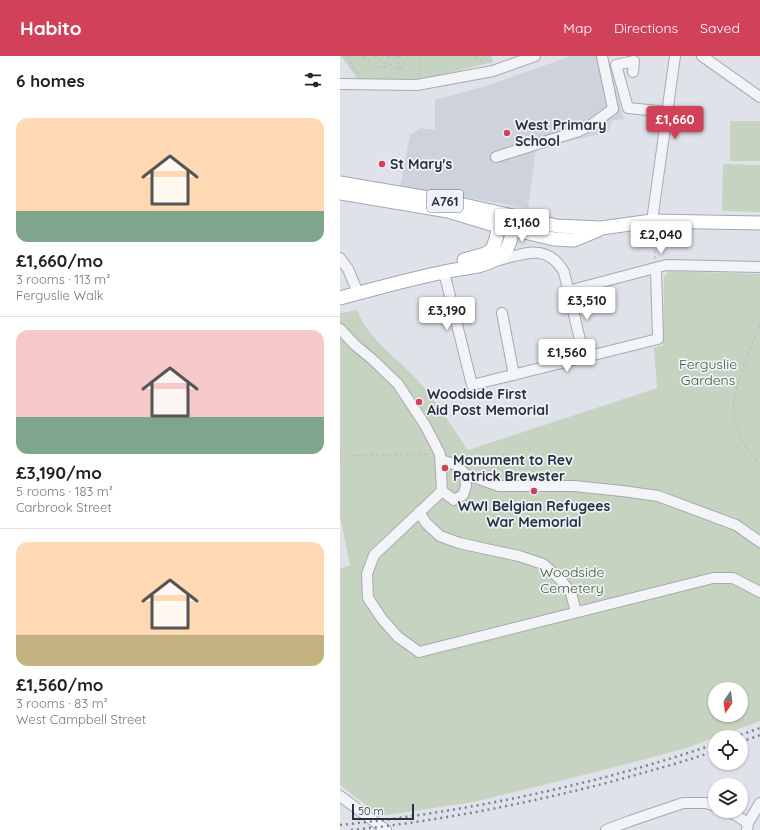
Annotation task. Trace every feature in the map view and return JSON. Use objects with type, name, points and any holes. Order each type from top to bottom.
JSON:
[{"type":"main road","name":"A761","points":[[340,183],[446,201],[501,220]]},
{"type":"main road","name":"A761","points":[[340,192],[501,220],[550,225],[601,228],[760,223]]},
{"type":"main road","points":[[340,298],[490,262],[499,258],[506,251],[513,229],[501,220],[492,250],[485,254],[464,260],[444,272]]},
{"type":"main road","name":"A761","points":[[513,229],[554,239],[574,240],[601,228]]},
{"type":"street","points":[[340,84],[417,85],[493,71],[535,56]]},
{"type":"street","points":[[496,157],[579,131],[591,125],[613,109],[602,56]]},
{"type":"street","points":[[652,226],[675,56]]},
{"type":"street","points":[[702,56],[760,97]]},
{"type":"street","points":[[633,72],[634,61],[616,65],[628,108],[668,112]]},
{"type":"street","points":[[490,262],[534,252],[540,252],[552,257],[556,261],[564,272],[584,357]]},
{"type":"street","points":[[340,258],[348,269],[358,293]]},
{"type":"street","points":[[568,291],[666,265],[760,267]]},
{"type":"street","points":[[444,272],[472,385],[658,339],[656,268]]},
{"type":"street","points":[[502,313],[514,375]]},
{"type":"street","points":[[340,329],[355,345],[398,384],[424,425],[440,457],[442,491],[454,500],[463,495],[466,486],[465,474]]},
{"type":"street","points":[[440,457],[456,465],[465,474],[499,486],[574,486],[658,496],[736,525],[760,542]]},
{"type":"street","points":[[442,491],[374,555],[367,574],[368,598],[382,619],[398,638],[419,652],[713,578],[733,578],[760,592]]},
{"type":"street","points":[[419,512],[426,523],[440,536],[459,543],[519,556],[543,564],[560,579],[571,593],[576,612]]},
{"type":"street","points":[[340,796],[386,830]]},
{"type":"street","points":[[606,830],[683,803],[708,804]]},
{"type":"street","points":[[737,818],[747,826],[760,803]]},
{"type":"path","points":[[346,56],[365,84]]},
{"type":"path","points":[[364,56],[365,59],[381,68],[390,64]]},
{"type":"path","points":[[374,56],[400,70]]},
{"type":"path","points":[[387,56],[391,58],[401,56]]},
{"type":"path","points":[[400,70],[408,56]]},
{"type":"path","points":[[417,85],[421,56]]},
{"type":"path","points":[[396,57],[400,70]]},
{"type":"path","points":[[652,226],[656,268]]},
{"type":"path","points":[[760,325],[739,380],[734,402],[733,415],[744,444],[760,462]]},
{"type":"path","points":[[340,456],[440,457]]},
{"type":"path","points":[[456,465],[488,461]]},
{"type":"shaded area","name":"West Primary School","points":[[571,56],[606,56],[624,119],[613,120],[608,132],[536,149],[528,208],[400,186],[410,135],[421,128],[435,130],[435,100],[486,86]]},
{"type":"green space","points":[[341,56],[491,56],[493,62],[423,79],[360,82]]},
{"type":"green space","points":[[730,121],[760,121],[760,161],[730,161]]},
{"type":"green space","points":[[723,164],[760,165],[760,212],[722,211]]},
{"type":"green space","name":"Woodside Cemetery","points":[[669,271],[760,274],[760,721],[735,730],[708,730],[708,740],[683,749],[600,771],[473,802],[380,816],[340,785],[340,569],[350,565],[340,517],[340,313],[357,310],[370,332],[417,379],[431,396],[468,450],[657,388],[654,348],[663,345],[664,277]]},
{"type":"railway","points":[[748,732],[760,728]]},
{"type":"railway","points":[[748,739],[760,735]]},
{"type":"railway","points":[[340,825],[435,813],[530,795],[624,772],[708,746]]},
{"type":"railway","points":[[351,830],[449,817],[546,798],[610,782],[708,753]]},
{"type":"place","name":"West Primary School","points":[[507,133]]},
{"type":"place","name":"St Mary's","points":[[382,164]]},
{"type":"place","name":"Woodside First Aid Post Memorial","points":[[419,402]]},
{"type":"place","name":"Monument to Rev Patrick Brewster","points":[[445,468]]},
{"type":"place","name":"WWI Belgian Refugees War Memorial","points":[[534,491]]},
{"type":"park label","name":"Ferguslie Gardens","points":[[708,372]]}]
